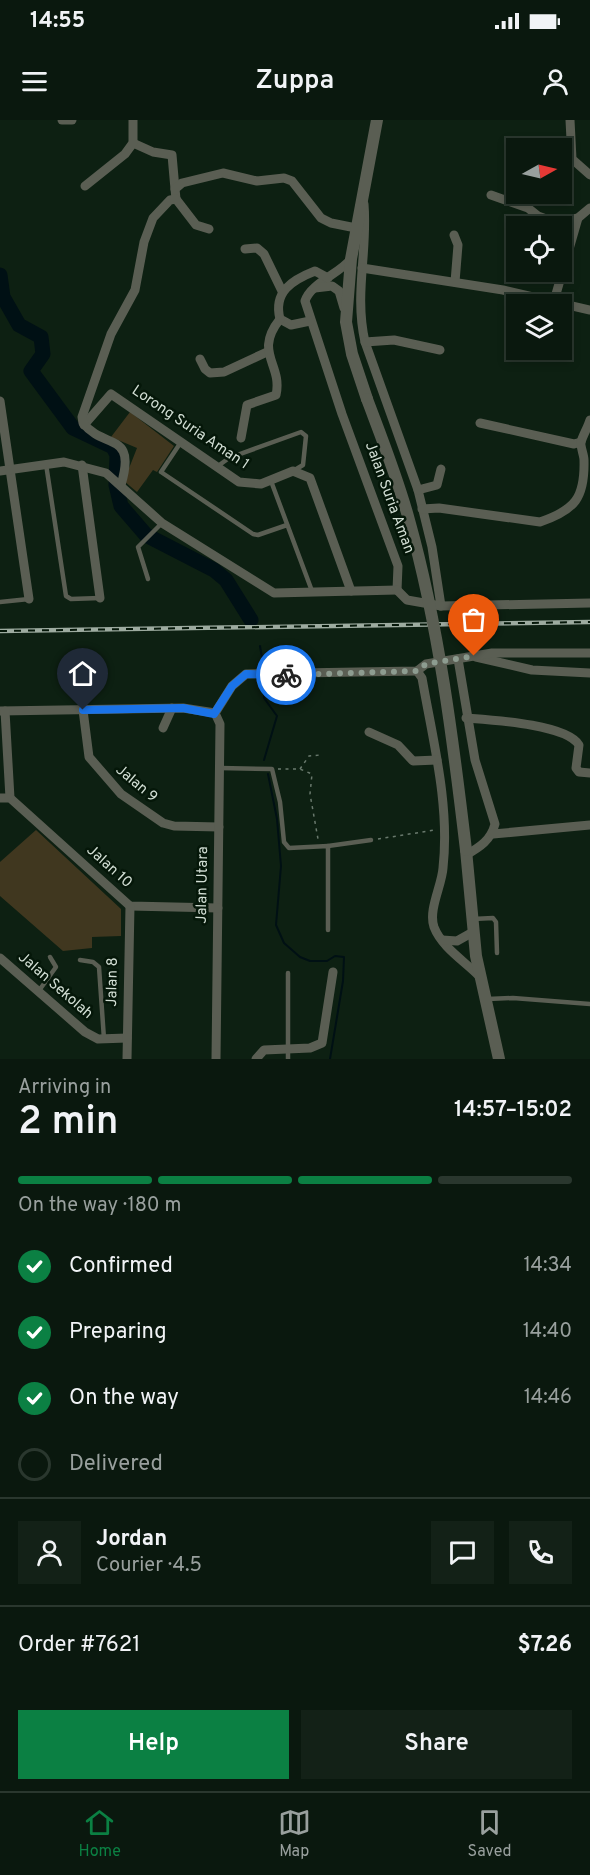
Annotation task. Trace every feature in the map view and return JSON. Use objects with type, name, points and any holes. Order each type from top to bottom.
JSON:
[{"type":"street","points":[[62,120],[72,120]]},
{"type":"street","points":[[85,186],[125,154],[134,143],[133,120]]},
{"type":"street","points":[[346,322],[351,259],[377,120]]},
{"type":"street","points":[[570,120],[572,159],[590,175]]},
{"type":"street","points":[[134,143],[153,152],[172,155],[175,194],[196,225],[209,229]]},
{"type":"street","points":[[121,485],[126,469],[123,450],[116,443],[84,424],[82,417],[111,334],[135,290],[153,218],[182,183],[223,173],[257,181],[284,178],[292,181],[321,218],[331,223],[356,228]]},
{"type":"street","points":[[364,195],[366,229],[359,297],[365,342],[418,490],[432,547],[441,606]]},
{"type":"street","points":[[491,195],[528,207],[537,216],[557,223],[578,218],[590,208]]},
{"type":"street","points":[[556,294],[578,218]]},
{"type":"street","points":[[454,235],[458,245],[455,282]]},
{"type":"street","points":[[245,249],[257,248],[264,254],[282,291]]},
{"type":"street","points":[[315,288],[343,269],[351,259]]},
{"type":"street","points":[[362,268],[518,294]]},
{"type":"street","points":[[310,321],[291,326],[280,319],[278,310],[282,291],[291,282],[315,271],[328,278]]},
{"type":"street","points":[[315,288],[332,286],[339,291],[352,354],[409,521],[421,570],[455,756],[473,932],[480,977],[498,1059]]},
{"type":"street","name":"Jalan Suria Aman","points":[[315,288],[305,301],[310,321],[398,566],[397,590]]},
{"type":"street","points":[[572,306],[590,310]]},
{"type":"street","points":[[241,438],[247,405],[276,395],[276,377],[267,352],[271,330],[280,319]]},
{"type":"street","points":[[365,342],[394,340],[440,350]]},
{"type":"street","points":[[200,359],[210,373],[224,372],[267,352]]},
{"type":"street","name":"Lorong Suria Aman 1","points":[[84,424],[111,394],[239,482],[261,484],[293,471]]},
{"type":"street","points":[[0,401],[5,470],[29,599]]},
{"type":"street","points":[[422,509],[439,508],[540,522],[573,507],[579,498],[584,481],[581,442],[590,420]]},
{"type":"street","points":[[480,423],[573,444],[581,442]]},
{"type":"street","points":[[5,470],[64,462],[106,473],[162,523],[274,593],[397,590],[408,600],[441,606],[590,603]]},
{"type":"street","points":[[82,465],[100,598]]},
{"type":"street","points":[[418,490],[437,485],[441,469]]},
{"type":"street","points":[[293,471],[310,478],[351,591]]},
{"type":"street","points":[[5,798],[2,711],[172,708],[201,709],[214,714],[232,686],[246,674],[417,671],[426,664],[492,653],[590,653]]},
{"type":"street","points":[[474,656],[532,670],[590,673]]},
{"type":"street","points":[[458,658],[474,760],[495,824],[492,834],[479,848],[466,852]]},
{"type":"street","points":[[417,671],[422,678],[437,760],[446,828],[443,873],[434,914],[434,927],[442,940],[480,977]]},
{"type":"street","points":[[163,728],[172,708]]},
{"type":"street","name":"Jalan 9","points":[[83,710],[89,757],[121,795],[164,823],[174,826],[219,827]]},
{"type":"street","name":"Jalan Utara","points":[[214,714],[220,724],[216,1059]]},
{"type":"street","points":[[466,718],[534,726],[570,737],[579,745],[576,768],[579,772],[590,773]]},
{"type":"street","points":[[369,732],[398,745],[413,761],[437,760]]},
{"type":"street","name":"Jalan 10","points":[[5,798],[129,906],[218,908]]},
{"type":"street","points":[[492,834],[590,825]]},
{"type":"street","name":"Jalan 8","points":[[127,1059],[129,906]]},
{"type":"street","points":[[442,940],[457,941],[473,932]]},
{"type":"street","name":"Jalan Sekolah","points":[[1,960],[85,1032],[104,1038],[127,1038]]},
{"type":"street","points":[[256,1059],[264,1050],[288,1054],[322,1043],[333,972]]},
{"type":"lane","points":[[217,467],[229,458],[301,432],[306,436],[305,456],[303,465],[293,471]]},
{"type":"lane","points":[[181,442],[161,472],[253,534],[258,535],[287,525]]},
{"type":"lane","points":[[46,464],[66,596],[71,599],[100,598]]},
{"type":"lane","points":[[271,481],[312,592]]},
{"type":"lane","points":[[148,579],[139,552],[141,542],[162,523]]},
{"type":"lane","points":[[0,602],[29,599]]},
{"type":"lane","points":[[220,768],[272,769],[280,802],[284,842],[289,848],[319,847],[371,840]]},
{"type":"lane","points":[[328,846],[328,930]]},
{"type":"lane","points":[[473,919],[493,918],[496,922],[497,953]]},
{"type":"lane","points":[[38,992],[56,967],[50,957]]},
{"type":"lane","points":[[80,960],[93,962],[100,972],[104,1038]]},
{"type":"lane","points":[[288,973],[288,1054]]},
{"type":"lane","points":[[485,999],[513,998],[590,1004]]},
{"type":"path","points":[[300,769],[309,756],[320,755]]},
{"type":"path","points":[[272,769],[300,769],[312,774],[310,794],[319,847]]},
{"type":"path","points":[[371,840],[396,834],[446,828]]},
{"type":"shaded area","points":[[130,412],[174,446],[157,472],[153,470],[137,492],[124,481],[137,448],[111,437]]},
{"type":"shaded area","points":[[36,830],[121,909],[121,936],[92,937],[92,948],[63,951],[0,896],[0,862]]},
{"type":"waterway","points":[[0,275],[3,297],[19,325],[41,337],[43,354],[31,371],[73,428],[113,447],[117,455],[116,485],[121,506],[146,535],[214,570],[226,580],[251,620]]},
{"type":"waterway","points":[[260,646],[264,670]]},
{"type":"waterway","points":[[264,685],[264,698],[277,716],[264,760]]},
{"type":"waterway","points":[[268,774],[277,819],[281,866],[276,925],[284,943],[300,957],[310,961],[327,961],[335,956],[344,957],[343,981],[330,1059]]},
{"type":"railway","points":[[0,631],[590,622]]},
{"type":"way so far","points":[[286,675],[417,671],[426,664],[474,656]]},
{"type":"route","points":[[83,710],[183,708],[201,709],[214,714],[232,686],[246,674],[286,675]]}]
